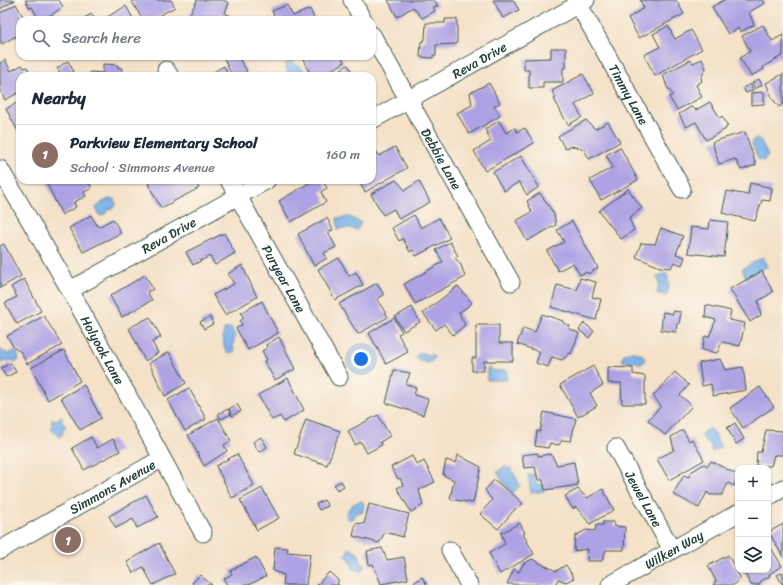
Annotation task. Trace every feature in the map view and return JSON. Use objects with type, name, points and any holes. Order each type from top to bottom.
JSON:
[{"type":"street","points":[[352,0],[361,16]]},
{"type":"street","name":"Reva Drive","points":[[376,118],[580,1]]},
{"type":"street","name":"Timmy Lane","points":[[580,1],[682,189]]},
{"type":"street","name":"Debbie Lane","points":[[376,42],[511,282]]},
{"type":"street","name":"Holyoak Lane","points":[[0,169],[70,290],[161,459],[203,533]]},
{"type":"street","name":"Puryear Lane","points":[[232,184],[339,377]]},
{"type":"street","name":"Reva Drive","points":[[70,290],[260,184]]},
{"type":"street","name":"Jewel Lane","points":[[616,448],[672,550]]},
{"type":"street","name":"Simmons Avenue","points":[[0,550],[161,459]]},
{"type":"street","points":[[771,495],[783,488]]},
{"type":"street","name":"Wilken Way","points":[[610,585],[735,515]]},
{"type":"street","points":[[450,550],[469,585]]},
{"type":"water","points":[[291,61],[302,68],[304,72],[288,72],[285,64]]},
{"type":"water","points":[[757,138],[761,141],[768,156],[764,161],[758,159],[752,144],[753,140]]},
{"type":"water","points":[[109,199],[114,199],[116,205],[114,208],[107,210],[105,214],[100,216],[96,208],[101,203]]},
{"type":"water","points":[[350,217],[361,223],[357,230],[348,228],[338,229],[337,218]]},
{"type":"water","points":[[763,257],[768,266],[746,278],[742,269]]},
{"type":"water","points":[[667,273],[669,284],[667,296],[657,293],[659,284],[657,276]]},
{"type":"water","points":[[231,328],[235,336],[233,345],[234,352],[227,353],[223,341],[223,332],[224,329]]},
{"type":"water","points":[[0,347],[3,353],[5,351],[7,354],[17,352],[19,360],[16,362],[11,360],[1,363]]},
{"type":"water","points":[[632,351],[643,355],[645,359],[644,362],[641,364],[634,361],[624,362],[622,359],[624,354]]},
{"type":"water","points":[[420,352],[427,355],[433,355],[434,359],[429,363],[419,361],[415,357]]},
{"type":"water","points":[[487,368],[491,368],[491,371],[507,370],[507,380],[487,380]]},
{"type":"water","points":[[62,417],[62,423],[66,426],[62,435],[59,437],[50,428],[52,426],[52,419],[56,420]]},
{"type":"water","points":[[711,428],[721,447],[712,452],[711,447],[704,440],[702,435],[704,431]]},
{"type":"water","points":[[505,466],[509,469],[511,468],[520,485],[513,493],[497,472]]},
{"type":"water","points":[[534,474],[536,485],[543,484],[544,491],[531,493],[528,475]]},
{"type":"water","points":[[362,501],[364,504],[363,512],[356,513],[352,519],[348,519],[346,516],[350,508],[356,502]]},
{"type":"water","points":[[349,548],[359,554],[361,563],[365,565],[362,571],[353,569],[350,559],[345,556]]},
{"type":"building","points":[[0,0],[15,0],[0,9]]},
{"type":"building","points":[[25,0],[59,0],[63,7],[49,16],[37,16],[32,7],[30,8]]},
{"type":"building","points":[[136,0],[171,0],[175,7],[158,16],[141,16],[132,2]]},
{"type":"building","points":[[197,0],[223,0],[229,3],[225,13],[230,16],[189,16]]},
{"type":"building","points":[[388,0],[434,0],[438,6],[433,7],[435,11],[422,18],[413,7],[397,17]]},
{"type":"building","points":[[493,0],[513,0],[519,10],[503,18]]},
{"type":"building","points":[[640,0],[676,0],[684,14],[639,38],[628,18],[644,8]]},
{"type":"building","points":[[724,0],[763,0],[765,3],[749,12],[754,25],[740,32],[739,28],[728,34],[712,7]]},
{"type":"building","points":[[16,4],[23,16],[16,16],[16,36],[2,44],[0,40],[0,13]]},
{"type":"building","points":[[287,5],[293,16],[274,16],[272,11]]},
{"type":"building","points":[[126,6],[132,16],[109,16]]},
{"type":"building","points":[[310,9],[313,16],[293,16]]},
{"type":"building","points":[[445,19],[457,19],[457,44],[436,45],[436,56],[433,55],[433,58],[420,57],[421,42],[425,40],[426,23],[445,23]]},
{"type":"building","points":[[763,25],[772,41],[783,35],[783,55],[763,67],[764,69],[751,76],[740,58],[750,51],[742,36]]},
{"type":"building","points":[[668,26],[675,39],[691,30],[702,49],[655,76],[644,55],[660,47],[653,34]]},
{"type":"building","points":[[551,48],[566,48],[566,68],[563,68],[563,82],[543,82],[543,88],[529,88],[529,70],[524,70],[524,59],[551,58]]},
{"type":"building","points":[[702,59],[706,68],[701,78],[702,81],[696,85],[702,97],[677,110],[669,97],[673,95],[667,87],[663,75],[690,60],[693,63]]},
{"type":"building","points":[[5,60],[11,71],[22,65],[24,68],[27,67],[30,72],[16,72],[16,94],[5,100],[0,90],[0,63]]},
{"type":"building","points":[[225,60],[240,60],[247,71],[245,72],[230,72]]},
{"type":"building","points":[[304,60],[343,60],[344,63],[327,72],[310,72]]},
{"type":"building","points":[[68,61],[74,72],[60,72],[57,68]]},
{"type":"building","points":[[103,64],[118,65],[118,68],[122,68],[122,72],[103,72]]},
{"type":"building","points":[[348,65],[352,72],[336,72]]},
{"type":"building","points":[[224,66],[227,72],[214,72]]},
{"type":"building","points":[[583,74],[594,93],[575,105],[582,117],[568,125],[554,99],[556,98],[552,91]]},
{"type":"building","points":[[783,74],[783,104],[779,107],[772,98],[766,83]]},
{"type":"building","points":[[759,79],[762,85],[755,89],[752,83]]},
{"type":"building","points":[[489,83],[500,103],[494,106],[500,116],[469,134],[457,113],[472,105],[470,93]]},
{"type":"building","points":[[750,84],[753,90],[746,93],[743,88]]},
{"type":"building","points":[[764,92],[764,104],[751,105],[751,93]]},
{"type":"building","points":[[710,102],[720,118],[722,116],[728,126],[725,128],[726,129],[706,140],[696,122],[686,127],[679,114],[691,107],[696,110]]},
{"type":"building","points":[[16,103],[16,128],[6,109]]},
{"type":"building","points":[[586,120],[595,129],[608,122],[620,142],[589,159],[584,149],[571,146],[565,149],[558,136]]},
{"type":"building","points":[[499,121],[506,133],[515,128],[517,132],[525,128],[534,143],[485,171],[474,151],[491,141],[485,129]]},
{"type":"building","points":[[745,132],[756,165],[741,170],[735,159],[719,164],[712,142]]},
{"type":"building","points":[[395,147],[407,168],[365,192],[360,184],[376,184],[376,151],[379,156]]},
{"type":"building","points":[[620,147],[638,180],[601,200],[590,180],[613,167],[606,155]]},
{"type":"building","points":[[521,156],[539,187],[527,195],[519,182],[504,191],[493,172]]},
{"type":"building","points":[[396,180],[405,190],[419,181],[430,202],[399,219],[394,209],[383,215],[371,194]]},
{"type":"building","points":[[750,183],[772,188],[770,201],[762,200],[755,221],[722,213],[727,191],[748,195]]},
{"type":"building","points":[[47,184],[90,184],[92,188],[84,192],[86,196],[74,202],[76,207],[62,215]]},
{"type":"building","points":[[148,184],[196,184],[199,188],[161,208]]},
{"type":"building","points":[[307,184],[324,184],[327,188],[321,192],[326,202],[291,222],[279,201]]},
{"type":"building","points":[[628,189],[642,208],[629,218],[634,230],[621,239],[599,211]]},
{"type":"building","points":[[540,193],[554,214],[556,225],[527,241],[516,221],[532,212],[527,201]]},
{"type":"building","points":[[91,215],[98,227],[113,219],[121,233],[83,252],[69,228]]},
{"type":"building","points":[[414,215],[421,228],[439,218],[450,238],[416,256],[413,250],[410,252],[403,239],[399,241],[392,228]]},
{"type":"building","points":[[327,218],[333,230],[328,232],[336,247],[324,253],[327,258],[314,266],[298,234]]},
{"type":"building","points":[[710,220],[728,222],[724,257],[688,253],[691,227],[709,229]]},
{"type":"building","points":[[572,221],[598,268],[588,274],[587,272],[580,275],[573,263],[558,271],[547,251],[564,242],[557,230]]},
{"type":"building","points":[[661,228],[683,236],[676,254],[685,257],[682,265],[674,262],[671,268],[660,267],[636,257],[641,243],[655,244]]},
{"type":"building","points":[[224,233],[235,253],[215,265],[210,256],[193,265],[186,252]]},
{"type":"building","points":[[450,242],[458,256],[455,258],[461,265],[465,277],[415,304],[404,284],[443,262],[436,250]]},
{"type":"building","points":[[4,244],[21,276],[0,288],[0,246]]},
{"type":"building","points":[[339,258],[349,276],[356,272],[363,285],[335,300],[318,269]]},
{"type":"building","points":[[242,265],[257,297],[225,315],[213,295],[234,284],[228,274]]},
{"type":"building","points":[[762,271],[773,292],[758,301],[761,315],[750,322],[730,289]]},
{"type":"building","points":[[145,275],[153,289],[147,292],[152,300],[122,317],[110,296]]},
{"type":"building","points":[[580,278],[596,282],[592,297],[601,299],[596,320],[551,307],[557,285],[577,290]]},
{"type":"building","points":[[24,279],[41,311],[17,324],[5,303],[17,297],[11,287]]},
{"type":"building","points":[[377,283],[384,295],[377,299],[388,317],[358,334],[339,304]]},
{"type":"building","points":[[458,286],[472,303],[459,313],[465,325],[453,335],[444,324],[436,330],[423,313]]},
{"type":"building","points":[[262,301],[278,333],[248,350],[236,328],[242,325],[240,321],[244,318],[241,313]]},
{"type":"building","points":[[706,305],[731,311],[729,320],[745,323],[740,346],[722,342],[717,353],[702,350],[705,336],[709,337],[716,320],[705,317]]},
{"type":"building","points":[[412,307],[420,322],[404,331],[395,317]]},
{"type":"building","points":[[673,311],[681,312],[676,332],[661,330],[663,312],[673,314]]},
{"type":"building","points":[[542,314],[563,321],[563,323],[570,326],[569,329],[579,333],[571,354],[570,353],[562,360],[552,357],[548,367],[536,363],[540,352],[517,344],[523,328],[535,332]]},
{"type":"building","points":[[44,316],[62,345],[27,364],[21,352],[14,348],[7,336]]},
{"type":"building","points":[[150,317],[161,337],[152,342],[158,353],[145,361],[129,328]]},
{"type":"building","points":[[210,317],[213,324],[204,329],[200,322]]},
{"type":"building","points":[[394,318],[402,332],[398,334],[408,352],[386,364],[369,333]]},
{"type":"building","points":[[584,323],[594,331],[589,338],[579,330]]},
{"type":"building","points":[[476,325],[499,325],[499,343],[513,343],[513,361],[484,361],[484,371],[472,371],[472,358],[476,358]]},
{"type":"building","points":[[279,337],[295,369],[275,380],[264,361],[267,360],[262,351],[267,348],[266,345]]},
{"type":"building","points":[[64,350],[80,381],[48,400],[31,368]]},
{"type":"building","points":[[169,352],[186,383],[165,396],[149,363]]},
{"type":"building","points":[[720,359],[725,370],[743,367],[746,390],[713,396],[711,384],[702,386],[699,363]]},
{"type":"building","points":[[11,363],[16,372],[6,377],[1,368]]},
{"type":"building","points":[[593,366],[603,385],[590,393],[597,406],[578,417],[560,385]]},
{"type":"building","points":[[608,367],[633,368],[633,374],[645,376],[645,404],[622,404],[621,383],[608,383]]},
{"type":"building","points":[[394,370],[410,373],[406,384],[416,388],[414,395],[428,399],[423,415],[386,403]]},
{"type":"building","points":[[675,372],[689,385],[680,395],[692,406],[665,435],[648,420],[661,406],[653,396]]},
{"type":"building","points":[[288,378],[304,410],[284,422],[280,416],[272,420],[258,395]]},
{"type":"building","points":[[84,385],[101,418],[80,430],[61,398]]},
{"type":"building","points":[[760,387],[774,407],[743,428],[730,408]]},
{"type":"building","points":[[189,388],[206,419],[185,431],[168,400]]},
{"type":"building","points":[[237,404],[241,411],[232,416],[229,409]]},
{"type":"building","points":[[228,409],[231,414],[221,419],[218,414]]},
{"type":"building","points":[[544,412],[576,419],[571,441],[562,440],[559,445],[550,443],[548,448],[535,446],[537,431],[540,432]]},
{"type":"building","points":[[378,415],[390,436],[380,442],[382,445],[367,453],[361,442],[355,445],[348,431]]},
{"type":"building","points":[[218,418],[231,441],[224,445],[227,451],[204,466],[188,435]]},
{"type":"building","points":[[306,419],[340,431],[327,465],[294,454]]},
{"type":"building","points":[[735,423],[744,439],[736,444],[727,428]]},
{"type":"building","points":[[683,430],[689,441],[692,439],[704,460],[669,480],[657,459],[674,450],[671,437]]},
{"type":"building","points":[[766,430],[783,431],[783,455],[774,455],[771,466],[756,465],[757,452],[761,452]]},
{"type":"building","points":[[91,437],[97,448],[113,439],[120,451],[84,470],[72,448]]},
{"type":"building","points":[[261,437],[267,447],[259,452],[253,442]]},
{"type":"building","points":[[538,453],[538,456],[551,454],[557,465],[574,462],[578,485],[545,490],[543,480],[538,480],[535,467],[524,468],[522,455]]},
{"type":"building","points":[[237,454],[254,485],[232,498],[216,466]]},
{"type":"building","points":[[458,455],[481,467],[473,503],[450,499],[454,480],[443,475],[446,460],[456,463]]},
{"type":"building","points":[[412,456],[417,465],[424,461],[435,482],[419,490],[423,505],[411,512],[397,488],[403,485],[400,478],[398,479],[391,467]]},
{"type":"building","points":[[711,461],[735,473],[734,486],[728,483],[722,495],[710,495],[707,492],[699,508],[673,494],[684,475],[689,477],[691,472],[704,464],[708,466]]},
{"type":"building","points":[[494,480],[523,504],[516,508],[498,529],[480,514],[492,500],[485,490]]},
{"type":"building","points":[[341,481],[344,486],[337,490],[334,485]]},
{"type":"building","points":[[262,488],[279,518],[257,530],[240,500]]},
{"type":"building","points":[[578,489],[587,498],[603,489],[614,510],[590,524],[576,507],[573,509],[565,496]]},
{"type":"building","points":[[146,495],[158,517],[137,528],[133,519],[116,528],[109,516]]},
{"type":"building","points":[[324,500],[328,506],[319,510],[316,504]]},
{"type":"building","points":[[369,504],[409,514],[403,537],[385,532],[379,543],[353,536],[356,523],[364,524]]},
{"type":"building","points":[[603,522],[614,522],[614,526],[625,527],[624,550],[606,550],[602,561],[587,561],[588,549],[574,551],[575,536],[586,530],[595,531],[596,525],[603,525]]},
{"type":"building","points":[[520,523],[525,533],[523,534],[534,554],[500,574],[489,553],[505,544],[501,533]]},
{"type":"building","points":[[783,524],[783,557],[771,536],[771,531]]},
{"type":"building","points":[[159,543],[175,574],[153,585],[143,567],[133,573],[127,562]]},
{"type":"building","points":[[275,547],[288,548],[287,552],[310,554],[306,585],[283,585],[284,575],[273,571]]},
{"type":"building","points":[[382,548],[387,560],[404,557],[408,579],[381,584],[373,564],[369,565],[367,551]]},
{"type":"building","points":[[771,548],[782,566],[771,573]]},
{"type":"building","points":[[728,555],[735,568],[735,573],[738,573],[741,579],[734,585],[713,585],[716,581],[708,566]]},
{"type":"building","points":[[256,557],[266,576],[249,585],[227,585],[224,579],[232,574],[230,571]]},
{"type":"building","points":[[532,559],[556,571],[566,565],[574,578],[566,582],[558,579],[555,585],[507,584],[514,569],[519,572],[523,564]]},
{"type":"building","points":[[329,572],[339,581],[337,583],[339,585],[317,585]]},
{"type":"building","points":[[783,572],[783,585],[777,575]]},
{"type":"building","points":[[745,573],[771,573],[769,574],[770,576],[761,581],[759,585],[751,585]]},
{"type":"building","points":[[200,575],[212,585],[194,585],[192,583]]},
{"type":"building","points":[[422,577],[427,585],[411,585]]},
{"type":"place","name":"Parkview Elementary School","points":[[68,540]]}]
